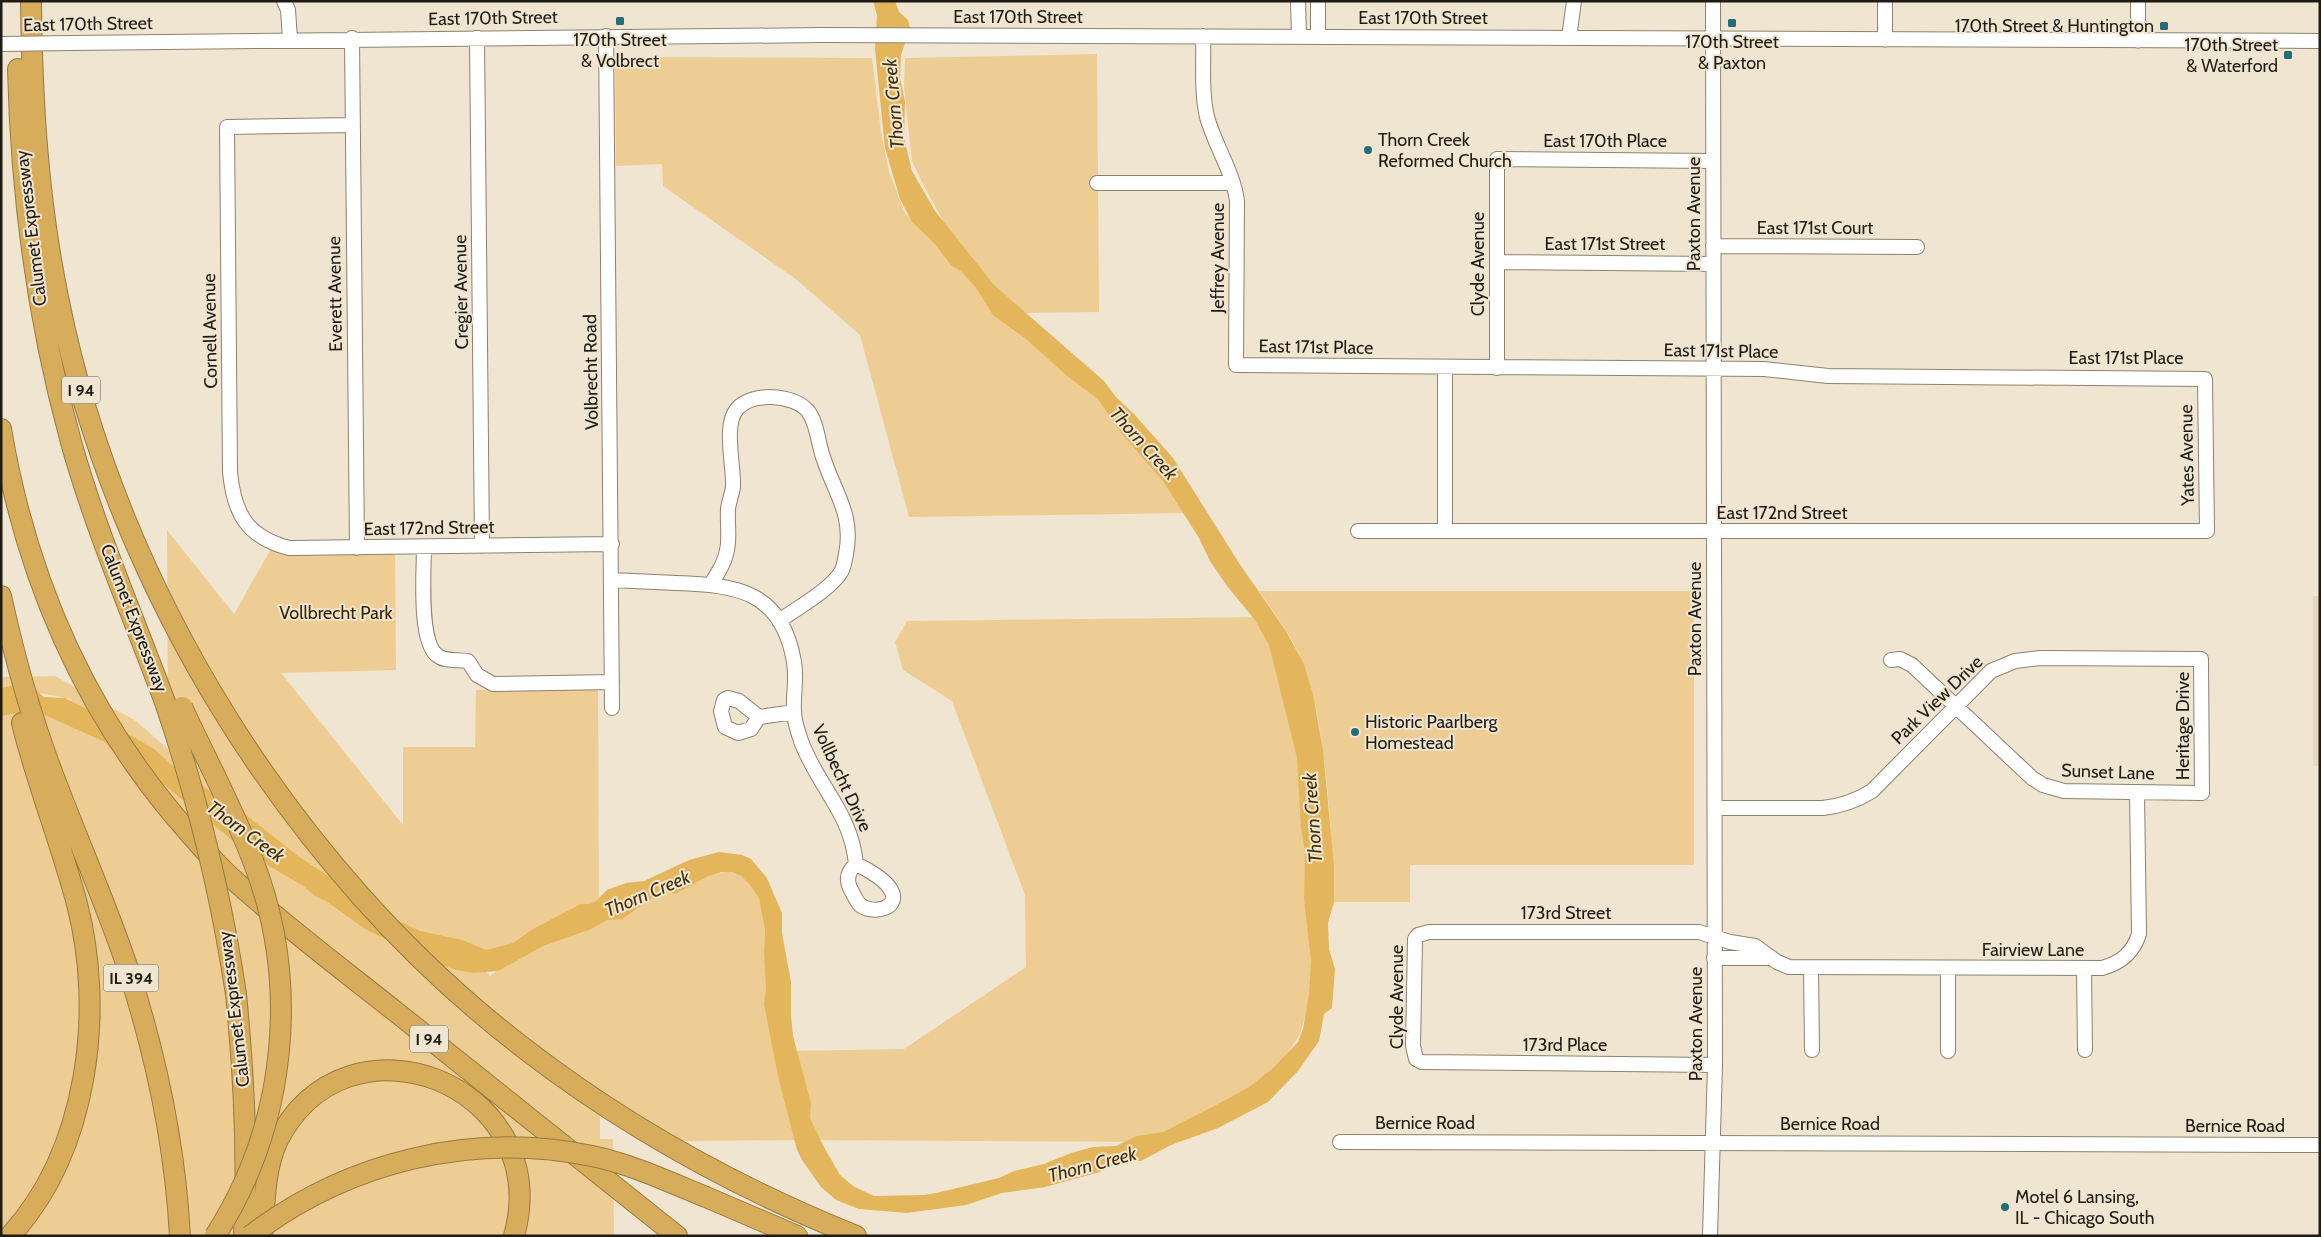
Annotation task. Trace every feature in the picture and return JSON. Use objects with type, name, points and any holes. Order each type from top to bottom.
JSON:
[{"type":"highway","name":"Calumet Expressway","points":[[18,1],[22,165],[33,269],[55,382],[89,499],[174,706],[227,936],[236,994],[245,1098],[244,1236]]},
{"type":"highway","name":"I 94","points":[[31,1],[32,81],[36,146],[44,218],[59,303],[77,377],[100,449],[126,520],[163,602],[196,664],[276,790],[333,865],[408,946],[480,1012],[562,1076],[662,1142],[770,1199],[856,1236]]},
{"type":"highway","name":"I 94","points":[[1,430],[21,524],[42,589],[78,673],[100,712],[129,756],[189,833],[233,880],[678,1236]]},
{"type":"highway","points":[[1,596],[16,673]]},
{"type":"highway","points":[[1,616],[81,920],[88,979],[88,1038],[81,1093],[69,1136],[43,1191],[10,1236]]},
{"type":"highway","points":[[174,706],[252,857],[263,890],[273,933],[282,1001],[282,1034],[277,1074],[262,1138],[235,1201],[215,1236]]},
{"type":"highway","name":"IL 394","points":[[31,731],[56,783],[128,968],[149,1040],[173,1163],[180,1236]]},
{"type":"highway","points":[[262,1236],[266,1186],[272,1156],[277,1143],[292,1119],[324,1090],[354,1076],[383,1070],[413,1072],[449,1084],[464,1093],[489,1117],[505,1140],[516,1169],[520,1197],[514,1236]]},
{"type":"highway","points":[[250,1236],[296,1204],[346,1179],[422,1156],[461,1149],[548,1150],[593,1156],[635,1168],[798,1236]]},
{"type":"street","points":[[284,1],[288,10],[290,39]]},
{"type":"street","points":[[1298,1],[1299,36]]},
{"type":"street","points":[[1318,1],[1318,36]]},
{"type":"street","points":[[1569,38],[1574,1]]},
{"type":"street","name":"Paxton Avenue","points":[[1710,1236],[1715,1065],[1713,1]]},
{"type":"street","points":[[1885,1],[1885,40]]},
{"type":"street","points":[[2138,1],[2138,41]]},
{"type":"street","name":"East 170th Street","points":[[1,44],[352,38],[821,35],[2320,41]]},
{"type":"street","name":"Volbrecht Road","points":[[606,36],[612,708]]},
{"type":"street","name":"Jeffrey Avenue","points":[[1203,36],[1206,111],[1212,133],[1233,183],[1237,201],[1236,365]]},
{"type":"street","name":"Everett Avenue","points":[[352,38],[356,548]]},
{"type":"street","name":"Cregier Avenue","points":[[477,38],[482,546]]},
{"type":"street","name":"Cornell Avenue","points":[[251,530],[236,506],[230,472],[227,127],[352,125]]},
{"type":"street","name":"East 170th Place","points":[[1497,159],[1712,161]]},
{"type":"street","name":"Clyde Avenue","points":[[1497,159],[1497,368]]},
{"type":"street","points":[[1097,183],[1233,183]]},
{"type":"street","name":"East 171st Court","points":[[1713,246],[1917,247]]},
{"type":"street","name":"East 171st Street","points":[[1497,262],[1713,264]]},
{"type":"street","name":"East 171st Place","points":[[1236,365],[1445,368],[1713,368],[1779,370],[1828,376],[2205,379]]},
{"type":"street","points":[[1445,368],[1445,530]]},
{"type":"street","name":"Yates Avenue","points":[[2205,379],[2207,531]]},
{"type":"street","points":[[711,584],[727,553],[728,506],[733,488],[730,426],[733,416],[744,404],[752,400],[777,398],[791,401],[808,411],[813,421],[823,458],[842,500],[848,543],[841,571],[830,584],[779,621]]},
{"type":"street","name":"East 172nd Street","points":[[251,530],[274,544],[289,548],[612,544]]},
{"type":"street","name":"East 172nd Street","points":[[1358,531],[2207,531]]},
{"type":"street","points":[[424,547],[425,621],[428,641],[436,655],[444,659],[468,661],[477,675],[493,684],[612,682]]},
{"type":"street","name":"Vollbecht Drive","points":[[612,580],[711,584],[732,588],[751,595],[768,608],[779,621],[788,640],[794,663],[794,712],[805,750],[846,821],[851,834],[856,864]]},
{"type":"street","name":"Sunset Lane","points":[[1891,660],[1900,659],[1912,664],[2032,778],[2043,785],[2064,792],[2202,793]]},
{"type":"street","name":"Park View Drive","points":[[1714,808],[1823,808],[1840,806],[1862,798],[1872,791],[1991,671],[2005,664],[2026,659],[2201,659]]},
{"type":"street","name":"Heritage Drive","points":[[2201,659],[2202,793]]},
{"type":"street","points":[[758,716],[794,712]]},
{"type":"street","name":"Fairview Lane","points":[[1714,936],[1730,942],[1755,946],[1782,965],[1811,968],[2084,969],[2113,965],[2130,953],[2139,934],[2137,792]]},
{"type":"street","name":"173rd Street","points":[[1418,935],[1429,932],[1699,932],[1714,936]]},
{"type":"street","name":"Clyde Avenue","points":[[1416,1059],[1413,1046],[1413,946],[1418,935]]},
{"type":"street","name":"Fairview Lane","points":[[1714,958],[1771,958]]},
{"type":"street","points":[[1811,968],[1812,1050]]},
{"type":"street","points":[[1948,968],[1948,1051]]},
{"type":"street","points":[[2084,969],[2085,1050]]},
{"type":"street","name":"173rd Place","points":[[1416,1059],[1430,1064],[1715,1065]]},
{"type":"street","name":"Bernice Road","points":[[1340,1142],[2320,1145]]},
{"type":"shaded area","points":[[2313,596],[2320,596],[2320,766],[2313,766]]},
{"type":"green space","points":[[1097,54],[1099,312],[1018,313],[949,237],[941,217],[912,161],[904,87],[905,58]]},
{"type":"green space","points":[[615,57],[872,58],[881,132],[889,172],[905,213],[994,303],[1063,361],[1163,466],[1192,513],[909,517],[860,335],[797,280],[663,186],[662,164],[616,166]]},
{"type":"green space","name":"Vollbrecht Park","points":[[167,530],[234,614],[271,549],[294,555],[395,553],[396,670],[281,673],[403,825],[403,747],[475,747],[476,690],[598,688],[599,915],[487,954],[465,947],[490,976],[531,945],[689,880],[729,871],[741,876],[750,885],[759,899],[765,930],[764,951],[800,1140],[681,1141],[600,1090],[600,1139],[613,1139],[614,1236],[1,1236],[1,709],[79,717],[71,699],[19,689],[1,692],[1,677],[55,676],[136,721],[168,749]]},
{"type":"green space","points":[[1259,591],[1694,591],[1694,865],[1410,865],[1410,902],[1334,902],[1333,855],[1326,777],[1316,707],[1304,665],[1295,646]]},
{"type":"green space","points":[[1268,617],[1288,648],[1318,969],[1300,1034],[1277,1070],[1210,1113],[1139,1142],[810,1140],[785,1051],[904,1049],[1026,967],[1025,895],[952,701],[903,670],[895,642],[907,621]]},
{"type":"water","name":"Thorn Creek","points":[[873,1],[895,1],[899,12],[908,20],[910,28],[901,55],[900,78],[905,102],[904,138],[912,171],[935,211],[994,285],[1104,381],[1116,397],[1134,414],[1173,458],[1239,563],[1286,631],[1304,664],[1313,694],[1323,750],[1334,866],[1334,902],[1328,923],[1329,949],[1335,969],[1332,1008],[1324,1014],[1319,1041],[1298,1071],[1268,1102],[1218,1128],[1171,1145],[1141,1161],[1122,1161],[1100,1172],[1045,1187],[1002,1193],[966,1205],[907,1213],[859,1209],[836,1200],[821,1187],[797,1150],[778,1076],[764,1004],[766,989],[765,930],[759,899],[750,885],[741,876],[732,872],[722,872],[708,876],[675,894],[665,892],[658,894],[622,919],[607,920],[589,930],[543,946],[498,971],[473,973],[457,970],[435,963],[365,929],[326,901],[315,896],[302,885],[269,866],[254,850],[232,840],[163,784],[115,754],[105,742],[40,713],[23,712],[1,716],[1,688],[18,684],[35,689],[44,697],[65,698],[154,749],[173,766],[246,815],[298,856],[388,916],[420,931],[462,940],[486,950],[513,943],[533,929],[581,904],[590,904],[596,901],[607,890],[626,883],[644,881],[689,860],[719,852],[742,855],[751,859],[767,878],[782,913],[782,933],[791,982],[793,1036],[811,1103],[810,1118],[840,1175],[853,1186],[874,1196],[936,1193],[999,1178],[1014,1171],[1044,1164],[1071,1153],[1093,1147],[1116,1146],[1137,1136],[1163,1132],[1249,1087],[1272,1069],[1298,1042],[1303,1029],[1309,994],[1311,961],[1304,899],[1305,851],[1301,828],[1297,758],[1269,645],[1255,620],[1227,586],[1210,561],[1199,538],[1163,481],[1121,433],[1098,399],[1066,375],[1026,339],[993,315],[976,288],[962,272],[951,265],[934,243],[912,222],[900,199],[885,148],[875,49],[877,15]]},
{"type":"place","name":"170th Street & Volbrect","points":[[620,21]]},
{"type":"place","name":"170th Street & Paxton","points":[[1732,23]]},
{"type":"place","name":"170th Street & Huntington","points":[[2164,26]]},
{"type":"place","name":"170th Street & Waterford","points":[[2288,55]]},
{"type":"place","name":"Thorn Creek Reformed Church","points":[[1368,150]]},
{"type":"place","name":"Historic Paarlberg Homestead","points":[[1355,732]]},
{"type":"place","name":"Motel 6 Lansing, IL - Chicago South","points":[[2005,1207]]}]
